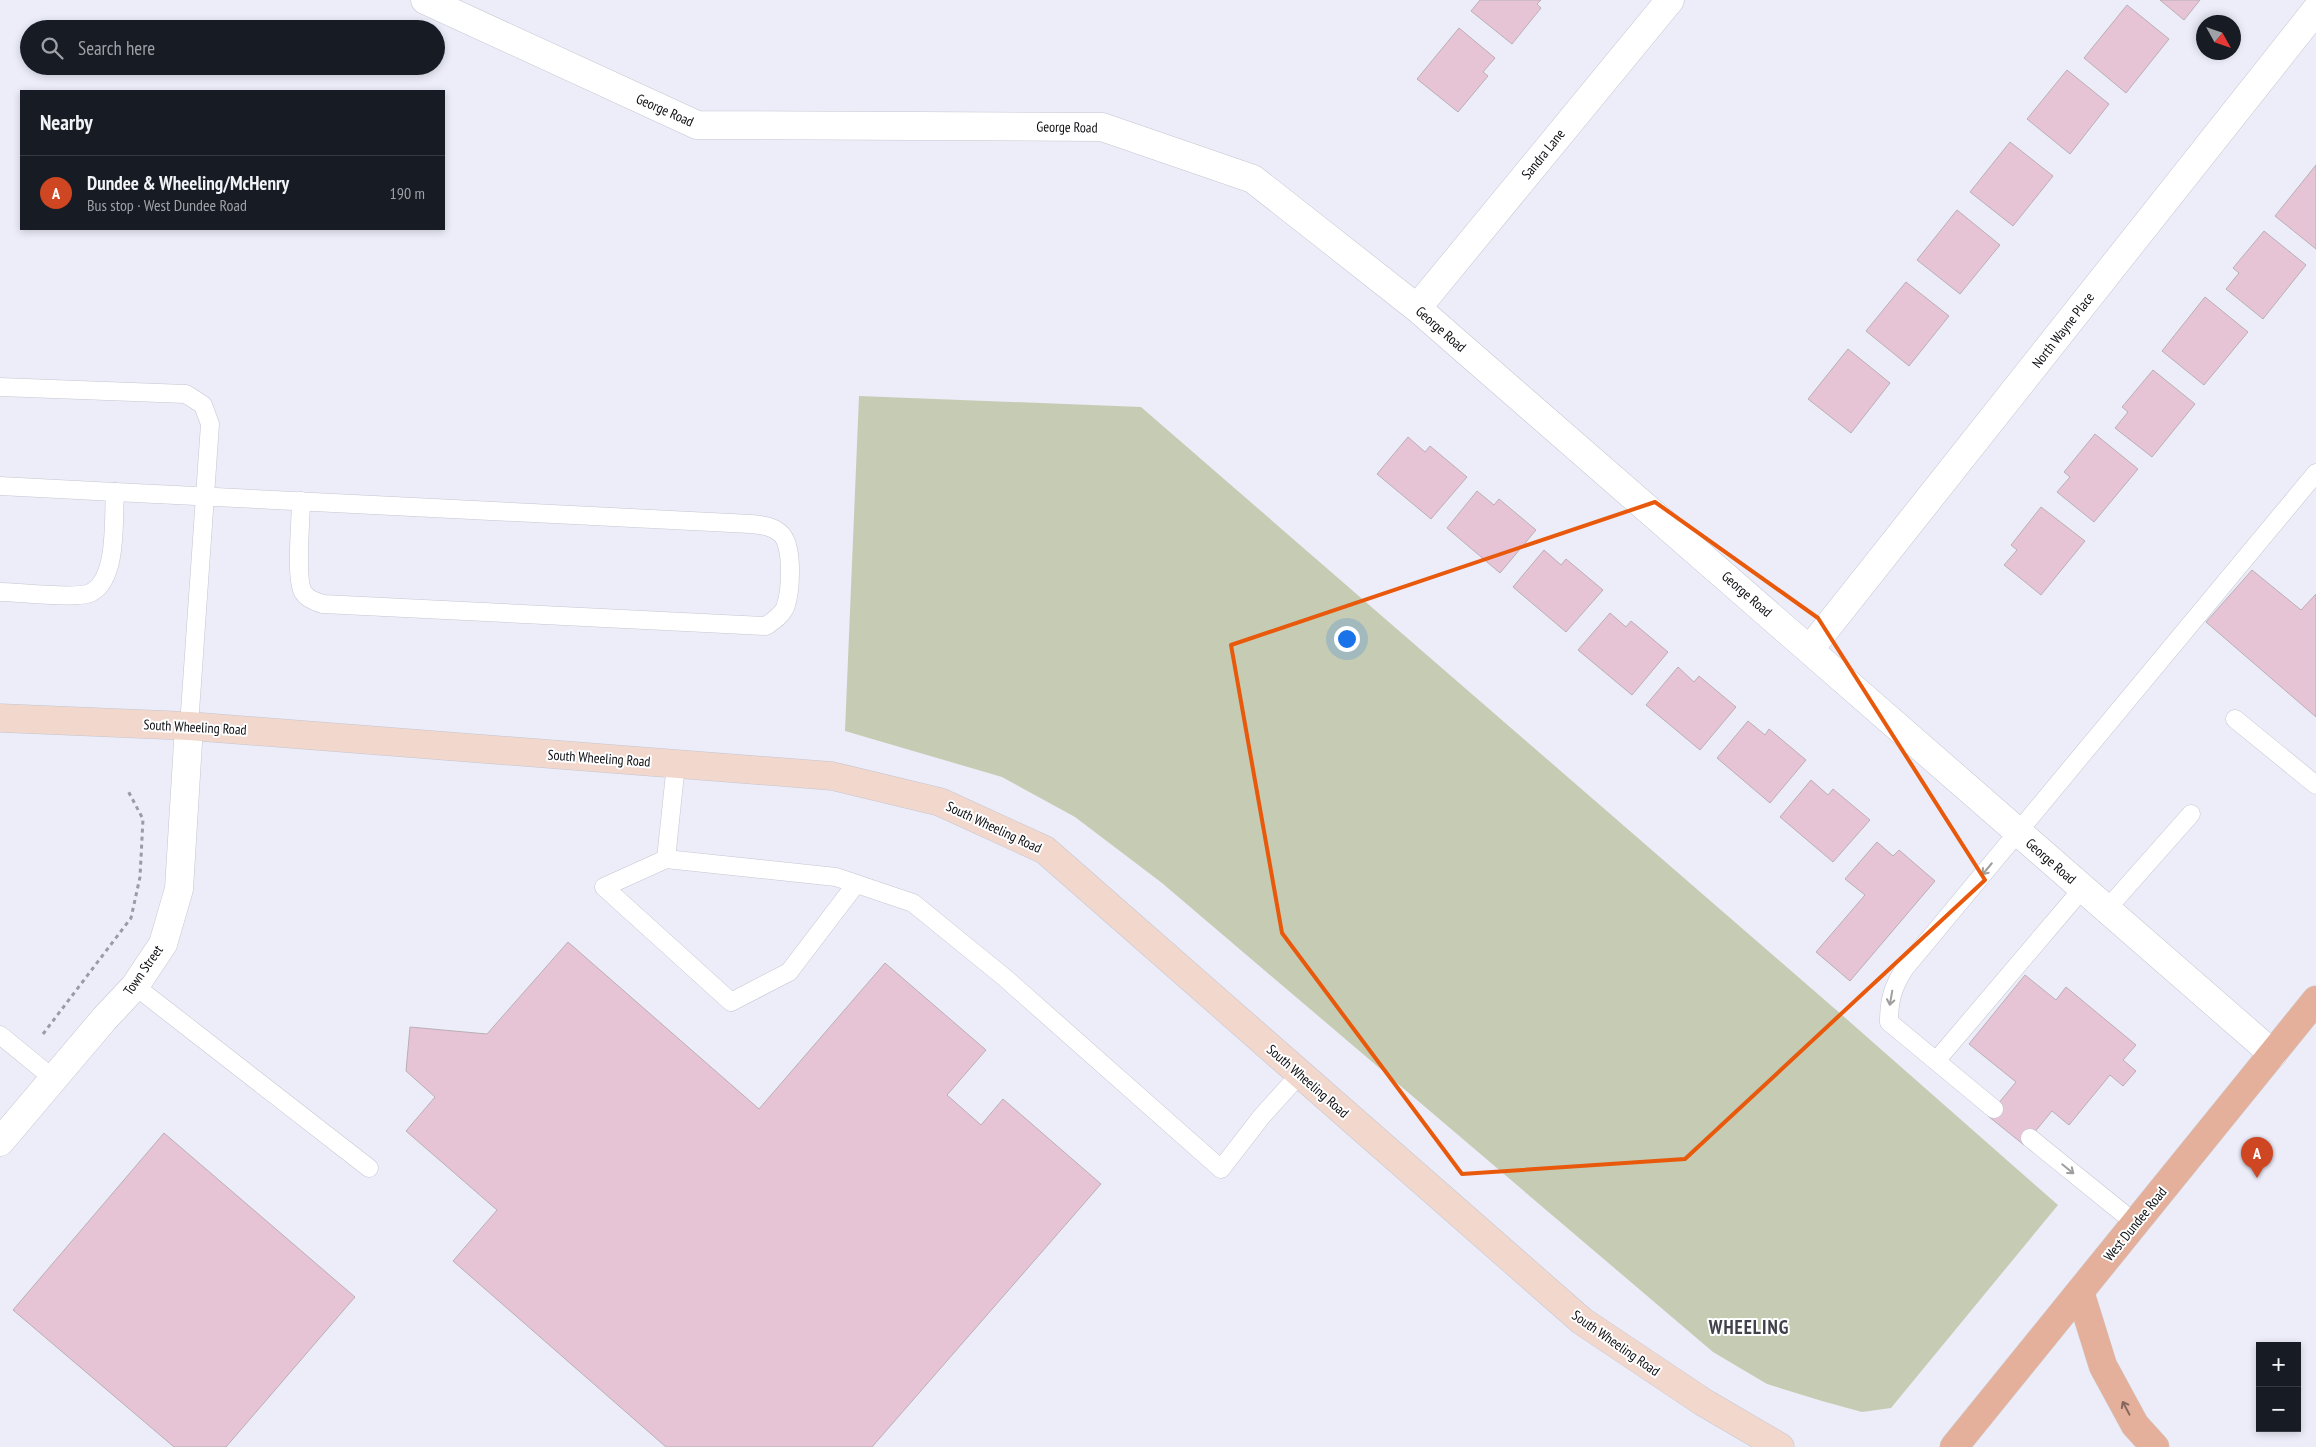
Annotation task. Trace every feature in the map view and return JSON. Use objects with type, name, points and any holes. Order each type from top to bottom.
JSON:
[{"type":"main road","name":"South Wheeling Road","points":[[0,718],[189,726],[832,776],[940,802],[1045,850],[1582,1322],[1703,1402],[1780,1447]]},
{"type":"main road","name":"West Dundee Road","points":[[1954,1447],[2316,1000]]},
{"type":"main road","points":[[2080,1292],[2103,1366],[2135,1425],[2155,1447]]},
{"type":"street","name":"George Road","points":[[426,0],[697,125],[1102,127],[1253,179],[1417,308],[2273,1054]]},
{"type":"street","name":"Sandra Lane","points":[[1417,308],[1670,0]]},
{"type":"street","name":"North Wayne Place","points":[[1810,649],[2316,10]]},
{"type":"street","name":"Town Street","points":[[0,1142],[105,1018],[135,986],[163,944],[179,889],[189,726]]},
{"type":"lane","points":[[0,387],[186,394],[203,405],[210,424],[189,726]]},
{"type":"lane","points":[[1994,1109],[1889,1022],[1889,1003],[1893,987],[1905,968],[2316,473]]},
{"type":"lane","points":[[0,486],[205,496],[766,525],[780,532],[787,541],[790,555],[787,598],[784,609],[776,619],[766,626],[323,604],[311,600],[303,592],[299,576],[301,501]]},
{"type":"lane","points":[[0,592],[73,595],[90,593],[103,583],[110,564],[115,492]]},
{"type":"lane","points":[[2235,719],[2316,785]]},
{"type":"lane","points":[[666,859],[676,764]]},
{"type":"lane","points":[[2107,909],[2191,814]]},
{"type":"lane","points":[[856,884],[789,972],[731,1002],[604,887],[666,859],[836,877],[912,903],[1004,978],[1221,1169],[1262,1116],[1300,1074]]},
{"type":"lane","points":[[1936,1061],[2083,888]]},
{"type":"lane","points":[[135,986],[369,1168]]},
{"type":"lane","points":[[0,1035],[54,1079]]},
{"type":"lane","points":[[2030,1138],[2135,1224]]},
{"type":"path","points":[[26,1056],[131,918],[140,877],[143,819],[127,789]]},
{"type":"highlighted area","points":[[1655,502],[1818,618],[1985,880],[1685,1159],[1462,1174],[1282,933],[1231,645]]},
{"type":"green space","points":[[859,396],[1141,407],[1842,1015],[2058,1205],[1891,1408],[1862,1412],[1767,1384],[1713,1352],[1162,883],[1075,817],[1002,777],[845,731]]},
{"type":"building","points":[[1480,0],[1541,0],[1537,4],[1541,8],[1512,44],[1471,11]]},
{"type":"building","points":[[2160,0],[2200,0],[2184,20]]},
{"type":"building","points":[[2127,5],[2169,39],[2126,93],[2084,58]]},
{"type":"building","points":[[1459,28],[1495,58],[1483,72],[1488,76],[1458,112],[1417,79]]},
{"type":"building","points":[[2067,70],[2109,104],[2070,154],[2027,119]]},
{"type":"building","points":[[2010,142],[2053,176],[2013,226],[1970,192]]},
{"type":"building","points":[[2316,165],[2316,249],[2275,216]]},
{"type":"building","points":[[1957,210],[2000,245],[1960,294],[1917,260]]},
{"type":"building","points":[[2264,231],[2306,265],[2263,319],[2226,289],[2239,273],[2233,268]]},
{"type":"building","points":[[1906,282],[1949,316],[1909,366],[1866,331]]},
{"type":"building","points":[[2205,297],[2248,332],[2204,385],[2162,351]]},
{"type":"building","points":[[1848,349],[1890,383],[1851,433],[1808,399]]},
{"type":"building","points":[[2153,370],[2195,404],[2152,457],[2115,428],[2128,412],[2122,407]]},
{"type":"building","points":[[2095,434],[2138,469],[2094,522],[2057,492],[2070,477],[2064,472]]},
{"type":"building","points":[[1408,437],[1425,452],[1430,446],[1467,477],[1431,519],[1377,474]]},
{"type":"building","points":[[1477,491],[1494,505],[1499,499],[1536,530],[1500,573],[1447,528]]},
{"type":"building","points":[[2041,507],[2085,541],[2041,595],[2004,565],[2017,550],[2011,545]]},
{"type":"building","points":[[1544,550],[1561,565],[1566,559],[1603,590],[1566,632],[1513,587]]},
{"type":"building","points":[[2252,570],[2301,610],[2316,594],[2316,717],[2206,622]]},
{"type":"building","points":[[1610,613],[1626,627],[1631,621],[1668,652],[1632,695],[1578,650]]},
{"type":"building","points":[[1678,667],[1694,682],[1699,676],[1736,707],[1700,750],[1646,705]]},
{"type":"building","points":[[1748,721],[1765,735],[1769,729],[1806,760],[1770,803],[1717,758]]},
{"type":"building","points":[[1811,780],[1828,795],[1833,789],[1870,820],[1833,862],[1780,817]]},
{"type":"building","points":[[1877,842],[1893,856],[1899,850],[1935,881],[1850,981],[1816,952],[1865,895],[1845,879]]},
{"type":"building","points":[[568,942],[759,1109],[885,963],[986,1050],[947,1095],[981,1125],[1003,1099],[1101,1184],[872,1447],[666,1447],[453,1261],[497,1210],[406,1131],[435,1097],[406,1071],[410,1027],[487,1034]]},
{"type":"building","points":[[2025,975],[2056,1000],[2066,987],[2136,1045],[2123,1060],[2136,1071],[2123,1086],[2110,1075],[2069,1125],[2052,1111],[2024,1145],[1988,1116],[2016,1082],[1969,1044]]},
{"type":"building","points":[[164,1133],[355,1297],[226,1447],[174,1447],[13,1310]]},
{"type":"place","name":"Dundee & Wheeling/McHenry","points":[[2257,1178]]},
{"type":"district","name":"WHEELING","points":[[1749,1327]]}]
